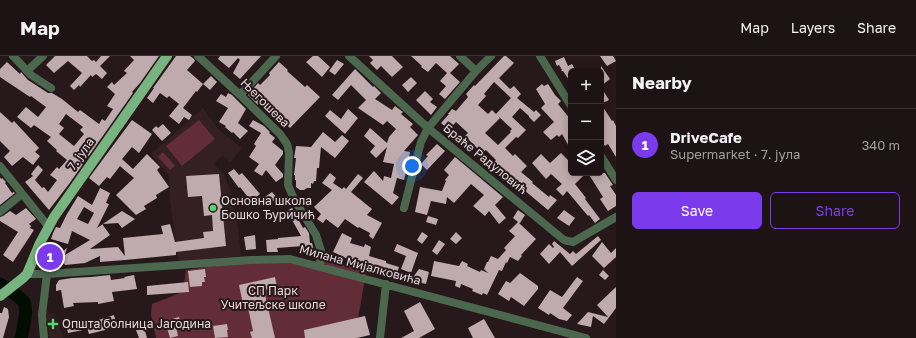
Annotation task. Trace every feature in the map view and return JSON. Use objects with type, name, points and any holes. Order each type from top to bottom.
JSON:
[{"type":"main road","name":"7. јула","points":[[25,276],[48,226],[75,185],[167,56]]},
{"type":"main road","points":[[0,296],[25,276]]},
{"type":"street","points":[[13,56],[31,75],[51,88]]},
{"type":"street","points":[[27,71],[42,56]]},
{"type":"street","name":"Његошева","points":[[198,56],[280,134],[287,144],[289,152],[288,185],[294,199],[316,235],[321,251],[320,266]]},
{"type":"street","points":[[240,95],[276,56]]},
{"type":"street","name":"Браће Радуловић","points":[[349,56],[428,128],[568,241],[572,242],[616,216]]},
{"type":"street","points":[[460,56],[476,71]]},
{"type":"street","points":[[404,208],[417,157],[428,128],[476,71],[491,56]]},
{"type":"street","points":[[540,56],[570,104]]},
{"type":"street","points":[[604,161],[616,180]]},
{"type":"street","points":[[0,166],[48,226]]},
{"type":"street","points":[[0,212],[22,194]]},
{"type":"street","name":"Милана Мијалковића","points":[[25,276],[251,260],[290,259],[586,338]]},
{"type":"street","points":[[44,338],[42,315],[47,274]]},
{"type":"street","points":[[380,338],[386,284]]},
{"type":"shaded area","points":[[203,108],[219,130],[242,148],[230,163],[223,155],[214,164],[223,173],[230,190],[238,227],[241,256],[179,262],[170,201],[169,176],[151,154]]},
{"type":"shaded area","points":[[45,242],[60,270],[37,271],[34,269]]},
{"type":"shaded area","name":"Општа болница Јагодина","points":[[46,312],[55,315],[64,338],[50,338]]},
{"type":"green space","points":[[199,120],[215,139],[182,166],[166,146]]},
{"type":"green space","points":[[163,152],[175,166],[170,170],[158,157]]},
{"type":"green space","name":"СП Парк Учитељске школе","points":[[321,261],[356,267],[366,274],[356,329],[349,338],[156,338],[151,314],[152,304],[183,291],[186,270],[243,262]]},
{"type":"building","points":[[55,56],[87,56],[92,61],[94,60],[96,62],[101,56],[110,56],[100,66],[107,73],[102,79],[96,74],[92,77],[91,75],[80,87],[79,85],[74,90],[70,86],[82,73],[68,61],[54,73],[46,65]]},
{"type":"building","points":[[130,56],[159,56],[49,210],[25,182],[33,176],[31,174],[38,165],[43,170],[35,180],[48,192],[57,180],[50,175],[57,167],[59,169],[67,160],[47,141],[51,137],[34,125],[31,128],[17,117],[26,107],[38,117],[46,107],[0,77],[0,69],[7,62],[20,74],[21,72],[28,80],[48,93],[52,93],[62,99],[78,112],[80,110],[99,124],[102,119],[105,121],[113,109],[107,106],[115,94],[107,87],[112,82],[114,85],[127,73],[124,71],[134,60]],"holes":[[[66,114],[83,127],[80,130],[84,134],[74,146],[59,134],[64,128],[59,124]]]},
{"type":"building","points":[[176,56],[190,56],[194,59],[195,61],[187,70],[203,84],[183,108],[192,115],[189,120],[184,117],[179,124],[169,116],[179,104],[169,96],[167,98],[160,93],[153,103],[147,98]]},
{"type":"building","points":[[220,56],[261,56],[240,79],[233,73],[240,60],[238,58],[229,68],[218,59]]},
{"type":"building","points":[[313,56],[318,56],[330,67],[322,77],[306,62]]},
{"type":"building","points":[[369,56],[392,56],[403,67],[392,77],[381,66],[377,70],[370,63],[373,60]]},
{"type":"building","points":[[411,56],[450,56],[459,64],[450,73],[460,82],[445,99],[439,94],[446,86],[440,81],[447,73],[436,63],[428,72]]},
{"type":"building","points":[[504,56],[514,63],[499,78],[510,89],[514,86],[521,94],[517,98],[534,112],[536,110],[541,115],[534,122],[520,108],[512,117],[526,130],[505,148],[513,156],[515,154],[527,166],[521,172],[533,182],[532,183],[549,197],[550,195],[557,200],[548,210],[518,185],[504,170],[503,171],[498,166],[496,168],[492,164],[496,160],[486,150],[482,153],[465,136],[468,133],[456,122],[449,130],[441,123],[452,109],[456,111],[468,97],[466,94],[474,85],[475,86]],"holes":[[[494,82],[511,98],[496,114],[492,110],[488,114],[478,105],[486,96],[484,94]],[[496,114],[512,129],[510,131],[511,132],[498,145],[485,133],[500,118]]]},
{"type":"building","points":[[600,56],[613,56],[616,61],[607,66]]},
{"type":"building","points":[[564,57],[568,66],[572,64],[574,68],[568,68],[568,78],[563,71],[561,71],[562,70],[559,65],[557,66],[555,61]]},
{"type":"building","points":[[337,60],[344,64],[335,75],[329,71]]},
{"type":"building","points":[[279,62],[305,87],[307,85],[320,97],[290,128],[273,112],[272,113],[260,102],[258,105],[248,95],[258,83],[260,85],[270,75],[269,73]]},
{"type":"building","points":[[355,69],[381,93],[375,99],[392,110],[395,106],[403,112],[401,114],[413,124],[410,127],[418,135],[404,151],[410,152],[408,164],[404,180],[397,178],[393,193],[399,197],[392,205],[364,182],[374,171],[383,181],[384,176],[391,178],[394,164],[383,162],[387,147],[376,158],[370,152],[375,146],[364,136],[370,128],[387,143],[389,137],[396,129],[387,121],[383,125],[358,108],[366,100],[351,85],[338,100],[332,95]]},
{"type":"building","points":[[604,70],[610,79],[604,84]]},
{"type":"building","points":[[211,76],[217,82],[210,90],[203,84]]},
{"type":"building","points":[[411,77],[417,83],[408,92],[402,85]]},
{"type":"building","points":[[542,84],[544,86],[548,84],[561,101],[558,104],[568,116],[568,145],[562,134],[559,137],[557,135],[551,140],[543,132],[554,122],[541,108],[545,104],[536,89]]},
{"type":"building","points":[[425,91],[433,99],[430,102],[437,107],[431,115],[416,100]]},
{"type":"building","points":[[604,92],[609,100],[604,102]]},
{"type":"building","points":[[228,93],[246,109],[238,123],[248,131],[240,139],[225,127],[226,126],[219,122],[228,108],[216,101],[221,94],[226,97]]},
{"type":"building","points":[[348,109],[358,118],[345,134],[325,116],[330,110],[341,119]]},
{"type":"building","points":[[604,109],[616,126],[616,157],[608,144],[605,146]]},
{"type":"building","points":[[0,112],[12,123],[14,121],[39,148],[35,152],[40,156],[33,165],[23,157],[12,166],[4,157],[10,151],[0,141]]},
{"type":"building","points":[[132,120],[152,134],[139,153],[132,147],[122,159],[133,169],[147,154],[160,167],[157,170],[169,187],[156,195],[157,198],[144,206],[146,209],[136,215],[116,195],[134,178],[120,166],[110,179],[107,177],[99,186],[89,178]]},
{"type":"building","points":[[253,120],[264,126],[270,132],[269,133],[275,138],[272,142],[283,151],[283,154],[275,165],[283,174],[283,177],[276,182],[266,170],[262,176],[254,171],[259,164],[249,157],[256,146],[254,144],[261,133],[249,126]]},
{"type":"building","points":[[163,124],[171,133],[162,141],[152,130],[156,126],[158,128]]},
{"type":"building","points":[[323,132],[335,142],[342,135],[349,141],[335,158],[321,147],[316,181],[314,181],[313,184],[311,183],[311,188],[300,190],[296,187],[294,175],[296,146],[311,147]]},
{"type":"building","points":[[437,144],[445,151],[427,170],[421,164],[428,156],[426,155]]},
{"type":"building","points":[[561,153],[568,160],[568,176],[583,176],[575,184],[600,219],[595,223],[567,191],[563,196],[556,189],[562,184],[551,174],[546,179],[532,163],[541,154],[550,163]]},
{"type":"building","points":[[455,157],[503,197],[495,205],[506,218],[499,224],[489,211],[485,216],[473,206],[484,195],[471,184],[454,203],[447,197],[446,204],[431,201],[427,215],[415,212],[420,187],[442,191],[446,181],[445,180],[449,175],[444,170]]},
{"type":"building","points":[[234,169],[239,175],[242,173],[260,194],[251,201],[228,173]]},
{"type":"building","points":[[330,173],[336,178],[333,183],[342,189],[344,187],[346,189],[358,174],[363,178],[351,192],[372,209],[367,215],[382,223],[373,239],[369,236],[370,233],[359,227],[358,228],[345,219],[338,228],[326,219],[323,223],[317,219],[321,214],[314,207],[332,190],[322,183]]},
{"type":"building","points":[[605,173],[613,185],[610,186],[616,195],[616,206],[608,211],[600,199],[603,197],[590,176],[604,176]]},
{"type":"building","points":[[219,174],[226,246],[176,252],[176,255],[100,262],[100,256],[85,263],[65,265],[58,255],[67,248],[65,255],[90,240],[72,231],[68,244],[51,239],[53,233],[56,227],[60,228],[78,196],[92,205],[100,188],[110,193],[106,203],[109,204],[97,228],[102,224],[110,235],[90,249],[118,247],[125,256],[123,238],[163,234],[161,226],[170,224],[175,242],[204,238],[203,232],[213,231],[212,215],[204,216],[202,196],[188,197],[186,176]],"holes":[[[84,207],[94,213],[88,224],[77,219]]]},
{"type":"building","points":[[0,177],[6,182],[5,183],[12,193],[15,193],[0,205]]},
{"type":"building","points":[[272,192],[277,198],[267,206],[262,199]]},
{"type":"building","points":[[26,208],[36,219],[29,224],[31,226],[30,228],[34,230],[13,262],[3,255],[18,232],[0,221],[0,217],[10,211],[16,215]]},
{"type":"building","points":[[292,208],[303,228],[305,227],[309,233],[310,243],[312,243],[314,251],[304,253],[303,246],[277,248],[278,252],[267,252],[266,240],[301,236],[287,211]]},
{"type":"building","points":[[518,210],[525,215],[519,223],[536,239],[521,255],[522,256],[518,261],[510,257],[502,271],[499,270],[487,295],[483,293],[482,295],[472,291],[473,289],[461,284],[460,288],[455,286],[456,281],[431,276],[434,261],[459,266],[462,261],[468,264],[467,266],[480,272],[481,270],[488,273],[484,269],[491,256],[498,259],[506,250],[504,248],[515,236],[509,231],[518,222],[513,218]]},
{"type":"building","points":[[564,210],[575,218],[569,226],[557,218]]},
{"type":"building","points":[[122,211],[135,219],[122,228],[118,223],[103,224]]},
{"type":"building","points":[[428,216],[438,219],[436,225],[426,222]]},
{"type":"building","points":[[422,232],[428,236],[422,244],[417,240]]},
{"type":"building","points":[[456,232],[462,238],[456,244],[450,239]]},
{"type":"building","points":[[342,233],[352,238],[350,243],[364,247],[365,244],[371,247],[369,256],[399,267],[396,277],[364,267],[347,264],[348,259],[333,252]]},
{"type":"building","points":[[255,235],[256,249],[246,250],[244,237]]},
{"type":"building","points":[[598,236],[601,240],[572,266],[560,252],[549,264],[540,254],[549,244],[553,248],[554,247],[552,244],[554,241],[570,254],[573,251],[576,254]]},
{"type":"building","points":[[439,240],[445,244],[437,255],[432,251]]},
{"type":"building","points":[[602,242],[611,253],[616,248],[616,257],[604,268],[592,256]]},
{"type":"building","points":[[397,244],[418,253],[411,273],[401,269],[406,256],[394,251]]},
{"type":"building","points":[[50,252],[55,261],[49,265],[44,255]]},
{"type":"building","points":[[205,269],[206,277],[204,277],[205,282],[202,282],[202,286],[190,287],[188,271]]},
{"type":"building","points":[[419,269],[429,272],[426,284],[411,280]]},
{"type":"building","points":[[603,270],[609,276],[605,280],[599,275]]},
{"type":"building","points":[[520,273],[538,286],[538,289],[524,306],[511,297],[509,301],[498,294],[506,281],[510,283]]},
{"type":"building","points":[[110,275],[111,280],[134,275],[137,289],[112,292],[114,301],[98,304],[98,302],[73,303],[74,306],[64,308],[61,290],[56,291],[56,285],[59,280]]},
{"type":"building","points":[[275,277],[277,287],[264,290],[275,338],[252,338],[250,332],[253,331],[247,303],[243,304],[239,285]]},
{"type":"building","points":[[577,277],[583,281],[563,308],[572,315],[567,321],[559,319],[550,313],[549,315],[538,308],[550,290],[562,297]]},
{"type":"building","points":[[188,282],[189,292],[147,295],[147,286]]},
{"type":"building","points":[[616,287],[616,308],[604,324],[593,316],[591,327],[577,324],[588,312],[608,317],[597,305]]},
{"type":"building","points":[[420,302],[435,329],[419,338],[401,338],[414,331],[404,311]]},
{"type":"building","points":[[4,307],[8,309],[9,317],[3,338],[0,338],[0,313],[2,313]]},
{"type":"building","points":[[114,315],[117,327],[89,334],[86,324]]},
{"type":"building","points":[[365,316],[370,335],[357,338],[305,338],[304,330]]},
{"type":"building","points":[[179,317],[182,326],[176,327],[178,336],[170,338],[165,321]]},
{"type":"building","points":[[484,319],[495,338],[473,338],[468,328]]},
{"type":"building","points":[[81,321],[83,330],[68,333],[66,325]]},
{"type":"building","points":[[227,324],[228,337],[215,338],[213,326]]},
{"type":"building","points":[[144,327],[147,338],[139,338],[136,330]]},
{"type":"waterway","points":[[0,284],[18,296],[25,304],[25,319],[21,338]]},
{"type":"place","name":"Основна школа Бошко Ђуричић","points":[[213,208]]},
{"type":"place","name":"DriveCafe","points":[[50,257]]},
{"type":"place","name":"Општа болница Јагодина","points":[[53,324]]}]
